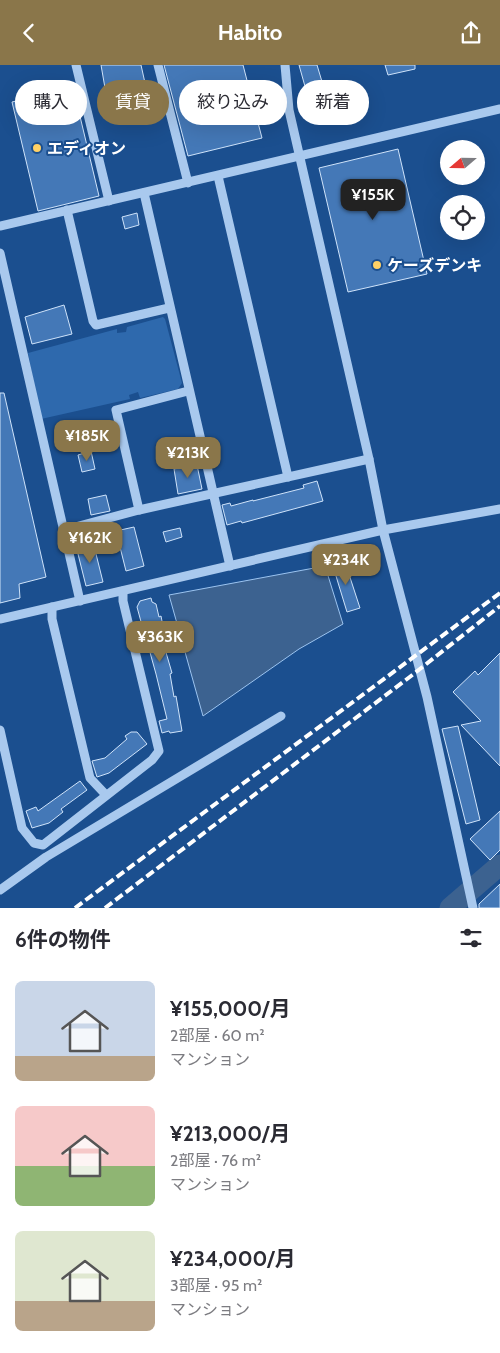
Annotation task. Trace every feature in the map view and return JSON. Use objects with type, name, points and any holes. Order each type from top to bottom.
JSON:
[{"type":"street","points":[[76,65],[109,201]]},
{"type":"street","points":[[158,65],[188,183]]},
{"type":"street","points":[[285,65],[289,109],[369,459],[383,531],[413,640],[473,906]]},
{"type":"street","points":[[0,226],[500,109]]},
{"type":"street","points":[[218,176],[288,477]]},
{"type":"street","points":[[144,193],[188,391],[230,566]]},
{"type":"street","points":[[67,210],[93,321],[96,325],[169,308]]},
{"type":"street","points":[[0,253],[80,601]]},
{"type":"street","points":[[139,510],[116,410],[188,391]]},
{"type":"street","points":[[64,530],[139,510],[369,459]]},
{"type":"street","points":[[0,619],[383,531],[500,509]]},
{"type":"street","points":[[0,730],[22,828],[34,843],[43,845],[152,760],[159,751],[123,601],[123,591]]},
{"type":"street","points":[[52,607],[52,619],[90,778],[106,795]]},
{"type":"street","points":[[0,890],[46,857],[281,716]]},
{"type":"shaded area","points":[[163,317],[182,383],[178,389],[140,398],[138,392],[129,395],[130,399],[41,419],[28,353],[117,329],[117,333],[126,332],[127,327]]},
{"type":"shaded area","points":[[325,566],[343,624],[299,649],[203,716],[169,595]]},
{"type":"building","points":[[101,65],[141,65],[144,80],[104,80]]},
{"type":"building","points":[[164,65],[243,65],[247,80],[179,80],[179,122]]},
{"type":"building","points":[[299,65],[317,65],[322,80],[303,80]]},
{"type":"building","points":[[385,65],[415,65],[415,69],[388,75]]},
{"type":"building","points":[[15,101],[15,115],[12,102]]},
{"type":"building","points":[[17,125],[82,125],[99,196],[38,211]]},
{"type":"building","points":[[180,125],[259,125],[262,138],[188,156]]},
{"type":"building","points":[[398,149],[427,274],[348,292],[319,168]]},
{"type":"building","points":[[137,213],[139,225],[125,229],[122,217]]},
{"type":"building","points":[[64,305],[72,334],[32,344],[25,317]]},
{"type":"building","points":[[0,393],[4,393],[46,577],[19,584],[20,598],[0,603]]},
{"type":"building","points":[[91,451],[95,469],[82,472],[78,455]]},
{"type":"building","points":[[197,465],[202,489],[178,494],[174,469]]},
{"type":"building","points":[[317,481],[323,501],[242,523],[241,521],[227,525],[222,505],[230,503],[231,506],[253,501],[304,488],[303,485]]},
{"type":"building","points":[[106,495],[110,511],[91,515],[88,499]]},
{"type":"building","points":[[134,527],[144,566],[126,571],[116,531]]},
{"type":"building","points":[[180,528],[182,537],[166,542],[163,532]]},
{"type":"building","points":[[93,542],[103,582],[86,586],[76,546]]},
{"type":"building","points":[[344,559],[360,608],[347,612],[332,563]]},
{"type":"building","points":[[151,598],[152,602],[156,604],[159,617],[161,616],[165,637],[167,636],[170,648],[165,649],[172,673],[170,674],[182,731],[162,733],[159,721],[167,719],[146,638],[141,629],[143,629],[137,607],[140,601]]},
{"type":"building","points":[[500,653],[500,766],[461,725],[481,721],[453,692],[475,671],[478,675]]},
{"type":"building","points":[[458,726],[480,820],[466,824],[442,729]]},
{"type":"building","points":[[131,732],[137,732],[147,744],[109,773],[97,777],[92,761],[105,758],[127,739],[125,736]]},
{"type":"building","points":[[80,781],[87,790],[61,809],[63,812],[49,823],[32,828],[26,811],[36,807],[38,811]]},
{"type":"building","points":[[500,811],[500,850],[490,860],[470,839]]},
{"type":"building","points":[[500,884],[500,908],[479,908],[479,904]]},
{"type":"waterway","points":[[450,908],[500,865]]},
{"type":"railway","points":[[75,908],[500,593]]},
{"type":"railway","points":[[105,908],[411,676],[500,606]]},
{"type":"place","name":"エディオン","points":[[37,148]]},
{"type":"place","name":"ケーズデンキ","points":[[377,265]]}]
